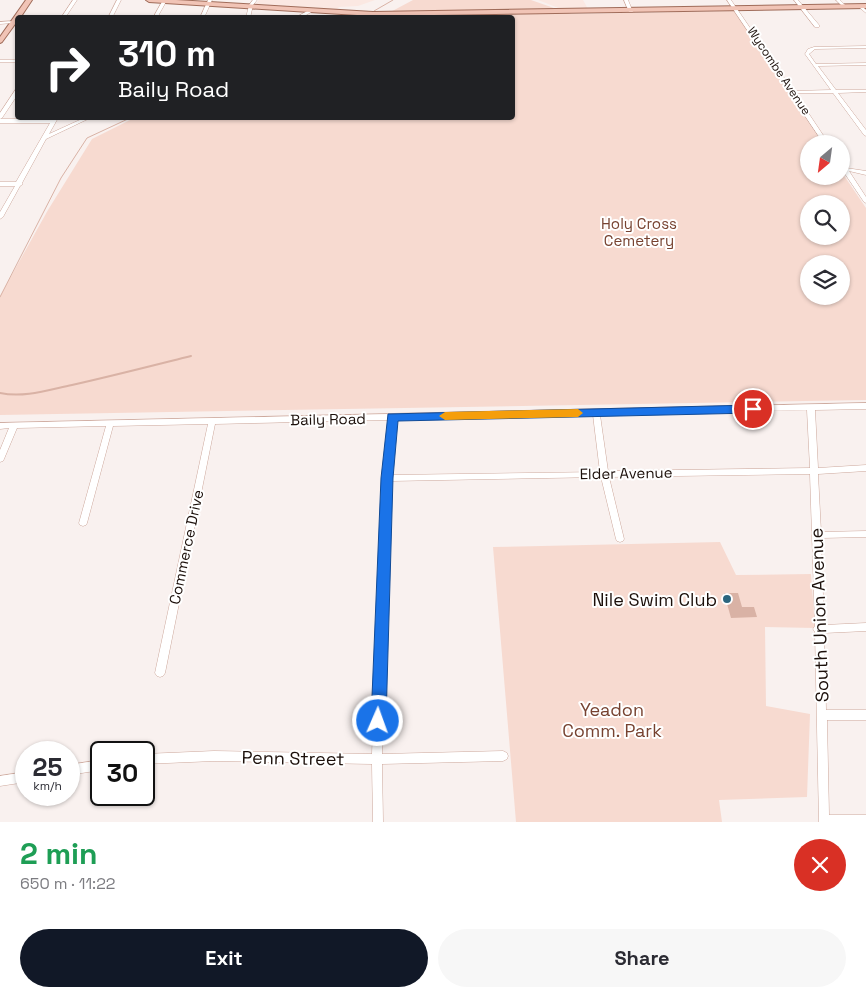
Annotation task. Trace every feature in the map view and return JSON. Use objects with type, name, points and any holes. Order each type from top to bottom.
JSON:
[{"type":"main road","points":[[18,15],[29,0]]},
{"type":"main road","points":[[149,0],[208,2],[311,11],[393,14],[863,7]]},
{"type":"main road","points":[[0,41],[15,19]]},
{"type":"street","points":[[66,15],[75,0]]},
{"type":"street","points":[[112,15],[119,0]]},
{"type":"street","points":[[156,15],[164,0]]},
{"type":"street","points":[[249,15],[255,0]]},
{"type":"street","points":[[626,0],[631,11]]},
{"type":"street","name":"Wycombe Avenue","points":[[729,0],[821,135]]},
{"type":"street","points":[[796,0],[817,26]]},
{"type":"street","points":[[838,0],[846,7]]},
{"type":"street","points":[[203,15],[208,2]]},
{"type":"street","points":[[863,7],[866,12]]},
{"type":"street","points":[[302,15],[311,11]]},
{"type":"street","points":[[0,23],[13,22]]},
{"type":"street","points":[[866,47],[814,48],[807,54],[866,134]]},
{"type":"street","points":[[0,61],[15,61]]},
{"type":"street","points":[[814,65],[866,64]]},
{"type":"street","points":[[793,92],[866,91]]},
{"type":"street","points":[[0,117],[15,94]]},
{"type":"street","points":[[44,138],[82,120]]},
{"type":"street","points":[[52,121],[54,130],[64,128]]},
{"type":"street","points":[[0,122],[52,121]]},
{"type":"street","points":[[0,218],[20,184],[52,121]]},
{"type":"street","points":[[850,169],[866,173]]},
{"type":"street","points":[[850,178],[866,201]]},
{"type":"street","points":[[0,184],[20,184]]},
{"type":"street","name":"Baily Road","points":[[0,426],[866,406]]},
{"type":"street","name":"South Union Avenue","points":[[812,407],[824,821]]},
{"type":"street","points":[[596,412],[604,473],[620,539]]},
{"type":"street","points":[[378,822],[377,759],[387,478],[392,417]]},
{"type":"street","name":"Commerce Drive","points":[[160,673],[212,421]]},
{"type":"street","points":[[82,523],[110,424]]},
{"type":"street","points":[[0,459],[14,426]]},
{"type":"street","name":"Elder Avenue","points":[[387,478],[814,471],[866,468]]},
{"type":"street","points":[[817,535],[866,534]]},
{"type":"street","points":[[818,629],[866,627]]},
{"type":"street","points":[[822,715],[866,715]]},
{"type":"street","name":"Penn Street","points":[[155,759],[214,756],[377,759],[503,756]]},
{"type":"street","points":[[0,781],[15,779]]},
{"type":"street","points":[[824,821],[866,820]]},
{"type":"shaded area","points":[[259,0],[375,0],[358,6],[339,7],[336,10],[255,5]]},
{"type":"shaded area","points":[[538,0],[583,0],[588,9],[561,9]]},
{"type":"shaded area","points":[[724,593],[738,593],[742,607],[754,607],[757,617],[731,618]]},
{"type":"green space","name":"Holy Cross Cemetery","points":[[413,0],[531,0],[571,14],[734,11],[817,135],[800,135],[800,185],[850,184],[866,208],[866,400],[0,415],[0,296],[48,210],[92,139],[130,120],[515,120],[515,15],[385,15]]},
{"type":"green space","name":"Yeadon Comm. Park","points":[[720,542],[736,575],[811,574],[815,628],[765,627],[766,706],[810,714],[807,797],[719,800],[722,822],[516,822],[493,547]]},
{"type":"waterway","points":[[374,11],[393,0]]},
{"type":"waterway","points":[[0,297],[61,178],[87,138],[126,120]]},
{"type":"waterway","points":[[0,393],[18,395],[45,391],[191,356]]},
{"type":"slow traffic","points":[[445,416],[578,413]]},
{"type":"place","name":"Nile Swim Club","points":[[727,599]]},
{"type":"route","points":[[378,721],[387,478],[392,417],[753,409]]}]
